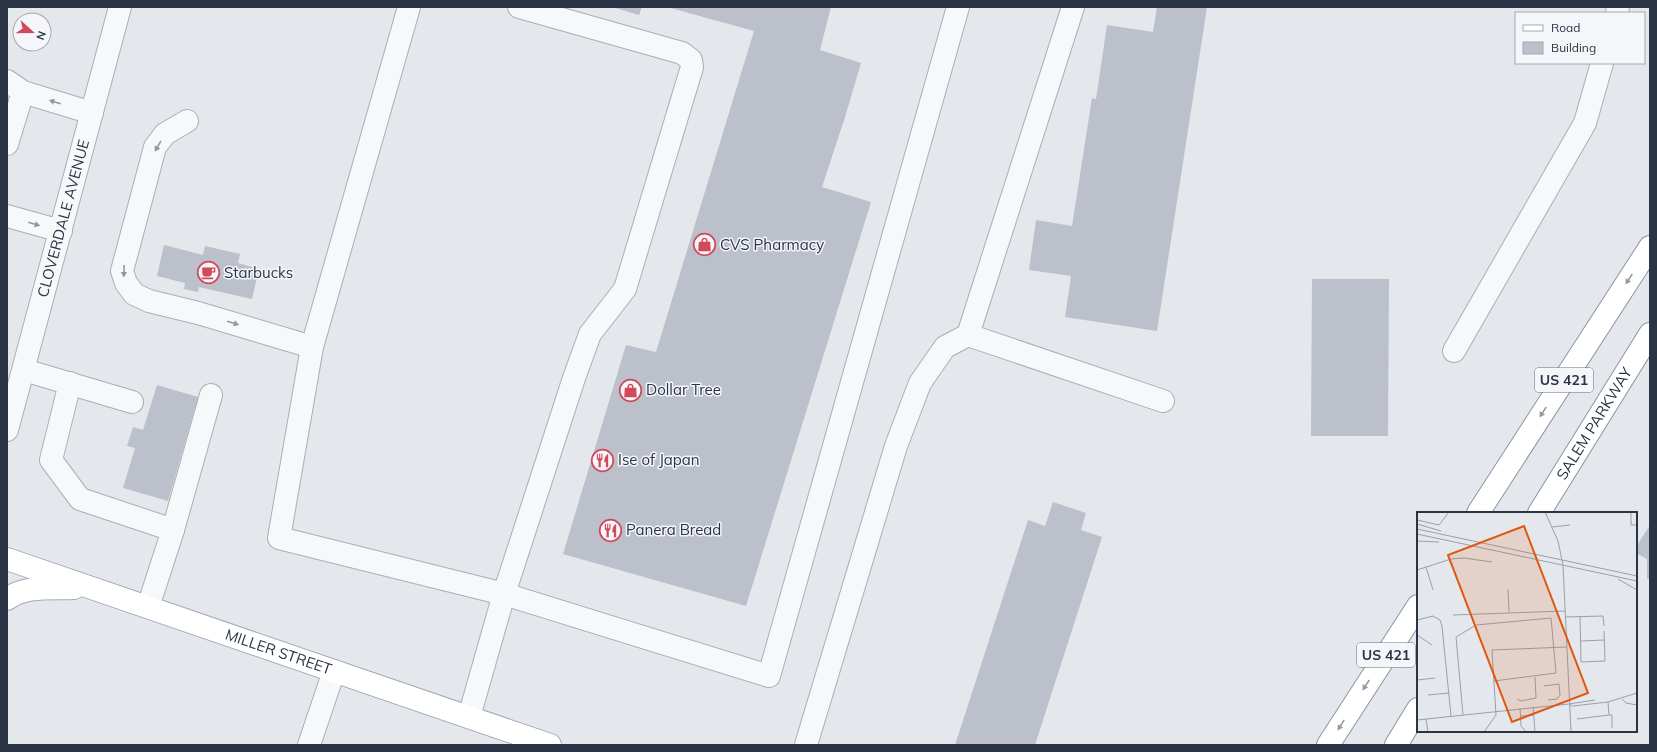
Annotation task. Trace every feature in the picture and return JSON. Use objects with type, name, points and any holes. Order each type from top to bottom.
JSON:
[{"type":"main road","name":"US 421","points":[[1479,512],[1650,247]]},
{"type":"main road","name":"SALEM PARKWAY","points":[[1540,512],[1650,334]]},
{"type":"main road","name":"MILLER STREET","points":[[7,559],[550,745]]},
{"type":"main road","points":[[7,599],[11,596],[34,589],[91,588]]},
{"type":"main road","name":"US 421","points":[[1328,745],[1417,608]]},
{"type":"main road","points":[[1399,740],[1417,711]]},
{"type":"street","name":"CLOVERDALE AVENUE","points":[[7,430],[120,7]]},
{"type":"street","points":[[409,7],[312,347],[280,538],[504,594],[769,676],[958,7]]},
{"type":"street","points":[[469,717],[504,594],[574,378],[590,334],[625,289],[692,67],[691,60],[682,53],[519,7]]},
{"type":"street","points":[[968,335],[1073,7]]},
{"type":"street","points":[[1454,351],[1585,123],[1602,64]]},
{"type":"street","points":[[7,144],[15,86],[92,113]]},
{"type":"street","points":[[187,121],[165,134],[155,147],[122,271],[126,283],[134,294],[149,301],[198,313],[312,347]]},
{"type":"street","points":[[7,216],[60,231]]},
{"type":"street","points":[[806,745],[896,446],[920,383],[944,347],[968,335],[1163,400]]},
{"type":"street","points":[[24,370],[132,402]]},
{"type":"street","points":[[70,383],[51,460],[80,499],[173,530]]},
{"type":"street","points":[[148,607],[173,530],[211,395]]},
{"type":"street","points":[[309,745],[334,671]]},
{"type":"building","points":[[612,7],[642,7],[639,15]]},
{"type":"building","points":[[667,7],[831,7],[820,50],[861,63],[822,187],[871,202],[746,606],[563,554],[626,345],[656,352],[754,31]]},
{"type":"building","points":[[1157,7],[1207,7],[1157,331],[1065,317],[1071,276],[1029,270],[1036,220],[1072,226],[1092,98],[1096,99],[1107,25],[1153,32]]},
{"type":"building","name":"Starbucks","points":[[164,245],[203,255],[205,246],[240,254],[238,263],[259,269],[252,299],[199,287],[198,292],[184,289],[185,283],[157,276]]},
{"type":"building","points":[[1312,279],[1389,279],[1388,436],[1311,436]]},
{"type":"building","points":[[157,385],[198,397],[168,501],[123,488],[135,448],[127,446],[133,427],[143,430]]},
{"type":"building","points":[[1053,502],[1086,513],[1081,530],[1102,537],[1035,745],[955,745],[1028,520],[1045,526]]},
{"type":"building","points":[[1650,525],[1650,579],[1647,579],[1647,559],[1637,554],[1637,545]]},
{"type":"place","name":"CVS Pharmacy","points":[[705,245]]},
{"type":"place","name":"Starbucks","points":[[208,273]]},
{"type":"place","name":"Dollar Tree","points":[[631,390]]},
{"type":"place","name":"Ise of Japan","points":[[602,460]]},
{"type":"place","name":"Panera Bread","points":[[611,530]]}]
